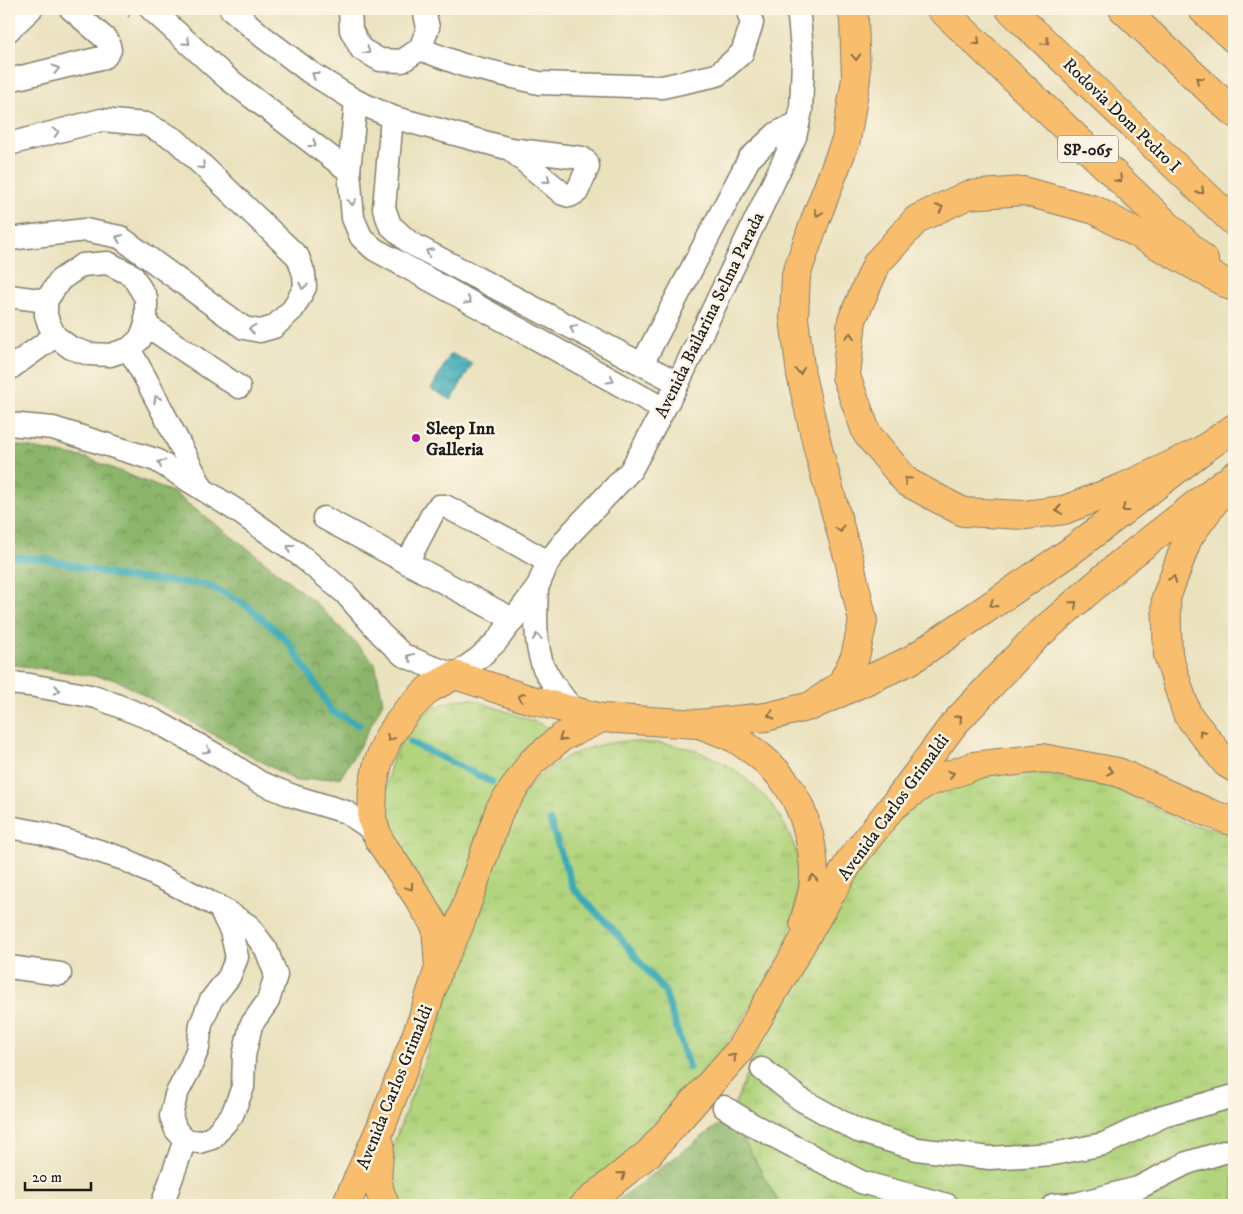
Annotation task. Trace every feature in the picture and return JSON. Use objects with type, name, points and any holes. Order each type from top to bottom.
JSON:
[{"type":"main road","points":[[811,706],[841,685],[855,657],[863,621],[801,375],[794,318],[796,275],[846,140],[856,79],[854,18],[851,9]]},
{"type":"main road","name":"SP-065","points":[[941,9],[1233,287]]},
{"type":"main road","name":"Rodovia Dom Pedro I","points":[[1010,9],[1234,222]]},
{"type":"main road","points":[[1124,9],[1234,113]]},
{"type":"main road","points":[[1202,9],[1234,39]]},
{"type":"main road","points":[[1201,451],[1124,487],[1064,510],[1024,515],[963,512],[907,482],[867,434],[846,376],[852,320],[877,263],[910,226],[917,219],[968,195],[1023,191],[1095,210],[1233,287]]},
{"type":"main road","name":"Avenida Carlos Grimaldi","points":[[439,968],[436,927],[379,840],[372,819],[373,786],[378,763],[388,738],[406,712],[429,689],[455,674],[528,700],[602,718],[698,724],[766,717],[811,706],[911,660],[1071,551],[1201,451],[1234,428]]},
{"type":"main road","points":[[1234,475],[1188,538],[1166,598],[1168,655],[1187,714],[1226,763],[1234,768]]},
{"type":"main road","name":"Avenida Carlos Grimaldi","points":[[584,1205],[649,1153],[739,1051],[851,859],[953,725],[1036,637],[1121,563],[1234,475]]},
{"type":"main road","name":"Avenida Carlos Grimaldi","points":[[346,1205],[381,1127],[421,1023],[439,968],[458,929],[500,809],[532,762],[562,737],[602,718]]},
{"type":"main road","points":[[698,724],[732,737],[752,750],[786,782],[799,806],[809,836],[813,862],[813,889],[793,959]]},
{"type":"main road","points":[[893,806],[924,784],[974,766],[1042,758],[1118,772],[1209,813],[1234,822]]},
{"type":"main road","points":[[381,1127],[377,1177],[385,1205]]},
{"type":"street","points":[[9,30],[31,9]]},
{"type":"street","points":[[9,80],[105,57],[110,50],[108,41],[71,9]]},
{"type":"street","points":[[151,9],[227,78],[349,171]]},
{"type":"street","points":[[231,9],[262,36],[311,73],[356,101],[392,117],[510,149]]},
{"type":"street","points":[[350,9],[351,30],[361,49],[380,60],[402,61],[420,49],[428,28],[424,9]]},
{"type":"street","points":[[420,49],[463,65],[539,83],[662,87],[717,75],[742,53],[752,23],[747,9]]},
{"type":"street","name":"Avenida Bailarina Selma Parada","points":[[455,674],[491,648],[537,588],[548,562],[571,533],[630,470],[678,383],[795,137],[801,110],[803,60],[799,17],[796,9]]},
{"type":"street","points":[[356,101],[349,171],[353,218],[361,237],[374,249],[664,409]]},
{"type":"street","points":[[392,117],[384,208],[390,224],[410,243],[678,383]]},
{"type":"street","points":[[9,144],[101,120],[146,124],[176,140],[298,257],[304,274],[305,287],[293,309],[274,327],[260,331],[244,328],[120,237],[85,230],[9,239]]},
{"type":"street","points":[[642,364],[749,159],[777,133],[798,123]]},
{"type":"street","points":[[108,263],[132,275],[146,298],[146,324],[140,339],[129,349],[110,355],[89,354],[71,348],[55,336],[46,315],[46,301],[60,280],[82,265],[108,263]]},
{"type":"street","points":[[9,296],[46,301]]},
{"type":"street","points":[[146,324],[239,387]]},
{"type":"street","points":[[9,369],[55,336]]},
{"type":"street","points":[[129,349],[203,489]]},
{"type":"street","points":[[9,424],[53,428],[156,460],[239,512],[300,555],[345,593],[381,634],[403,655],[455,674]]},
{"type":"street","points":[[407,563],[434,511],[439,506],[446,506],[548,562]]},
{"type":"street","points":[[324,518],[514,620]]},
{"type":"street","name":"Avenida Bailarina Selma Parada","points":[[537,588],[536,635],[539,651],[544,667],[574,711]]},
{"type":"street","points":[[9,683],[96,697],[154,720],[225,760],[259,782],[293,796],[346,812],[366,826],[379,840]]},
{"type":"street","points":[[9,827],[42,833],[124,859],[219,907],[248,925],[266,949],[276,975],[268,1001],[251,1024],[244,1056],[243,1087],[232,1115],[212,1138],[199,1142],[185,1140],[176,1130],[171,1116],[176,1095],[198,1048],[201,1024],[211,1000],[229,977],[237,957],[231,931],[219,907]]},
{"type":"street","points":[[9,967],[60,974]]},
{"type":"street","points":[[762,1069],[800,1099],[858,1131],[917,1149],[990,1158],[1053,1154],[1104,1144],[1163,1116],[1234,1096]]},
{"type":"street","points":[[724,1106],[753,1125],[861,1182],[947,1205]]},
{"type":"street","points":[[162,1205],[185,1140]]},
{"type":"street","points":[[1054,1205],[1076,1204],[1138,1188],[1187,1163],[1234,1149]]},
{"type":"green space","points":[[9,444],[87,458],[174,493],[317,604],[375,663],[383,702],[341,777],[296,781],[115,679],[9,664]]},
{"type":"green space","points":[[462,699],[472,699],[557,730],[447,932],[395,842],[388,823],[386,789],[394,756],[411,726],[432,709]]},
{"type":"green space","points":[[624,741],[668,744],[692,749],[714,758],[735,770],[767,799],[779,815],[796,850],[798,869],[796,907],[791,930],[783,951],[738,1028],[713,1063],[657,1127],[597,1181],[563,1205],[401,1205],[396,1197],[392,1183],[390,1153],[484,895],[511,813],[533,782],[564,758],[603,744]]},
{"type":"green space","points":[[1013,768],[1112,787],[1188,824],[1234,832],[1234,1205],[841,1205],[832,1195],[811,1205],[780,1205],[730,1116],[793,959],[924,784]]},
{"type":"green space","points":[[730,1116],[780,1205],[611,1205]]},
{"type":"water","points":[[451,353],[472,364],[452,400],[431,389]]},
{"type":"waterway","points":[[9,557],[45,559],[122,577],[208,585],[246,605],[287,640],[331,711],[359,725]]},
{"type":"waterway","points":[[410,742],[492,782]]},
{"type":"waterway","points":[[550,821],[573,888],[617,934],[665,992],[689,1068]]},
{"type":"place","name":"Sleep Inn Galleria","points":[[416,438]]}]
